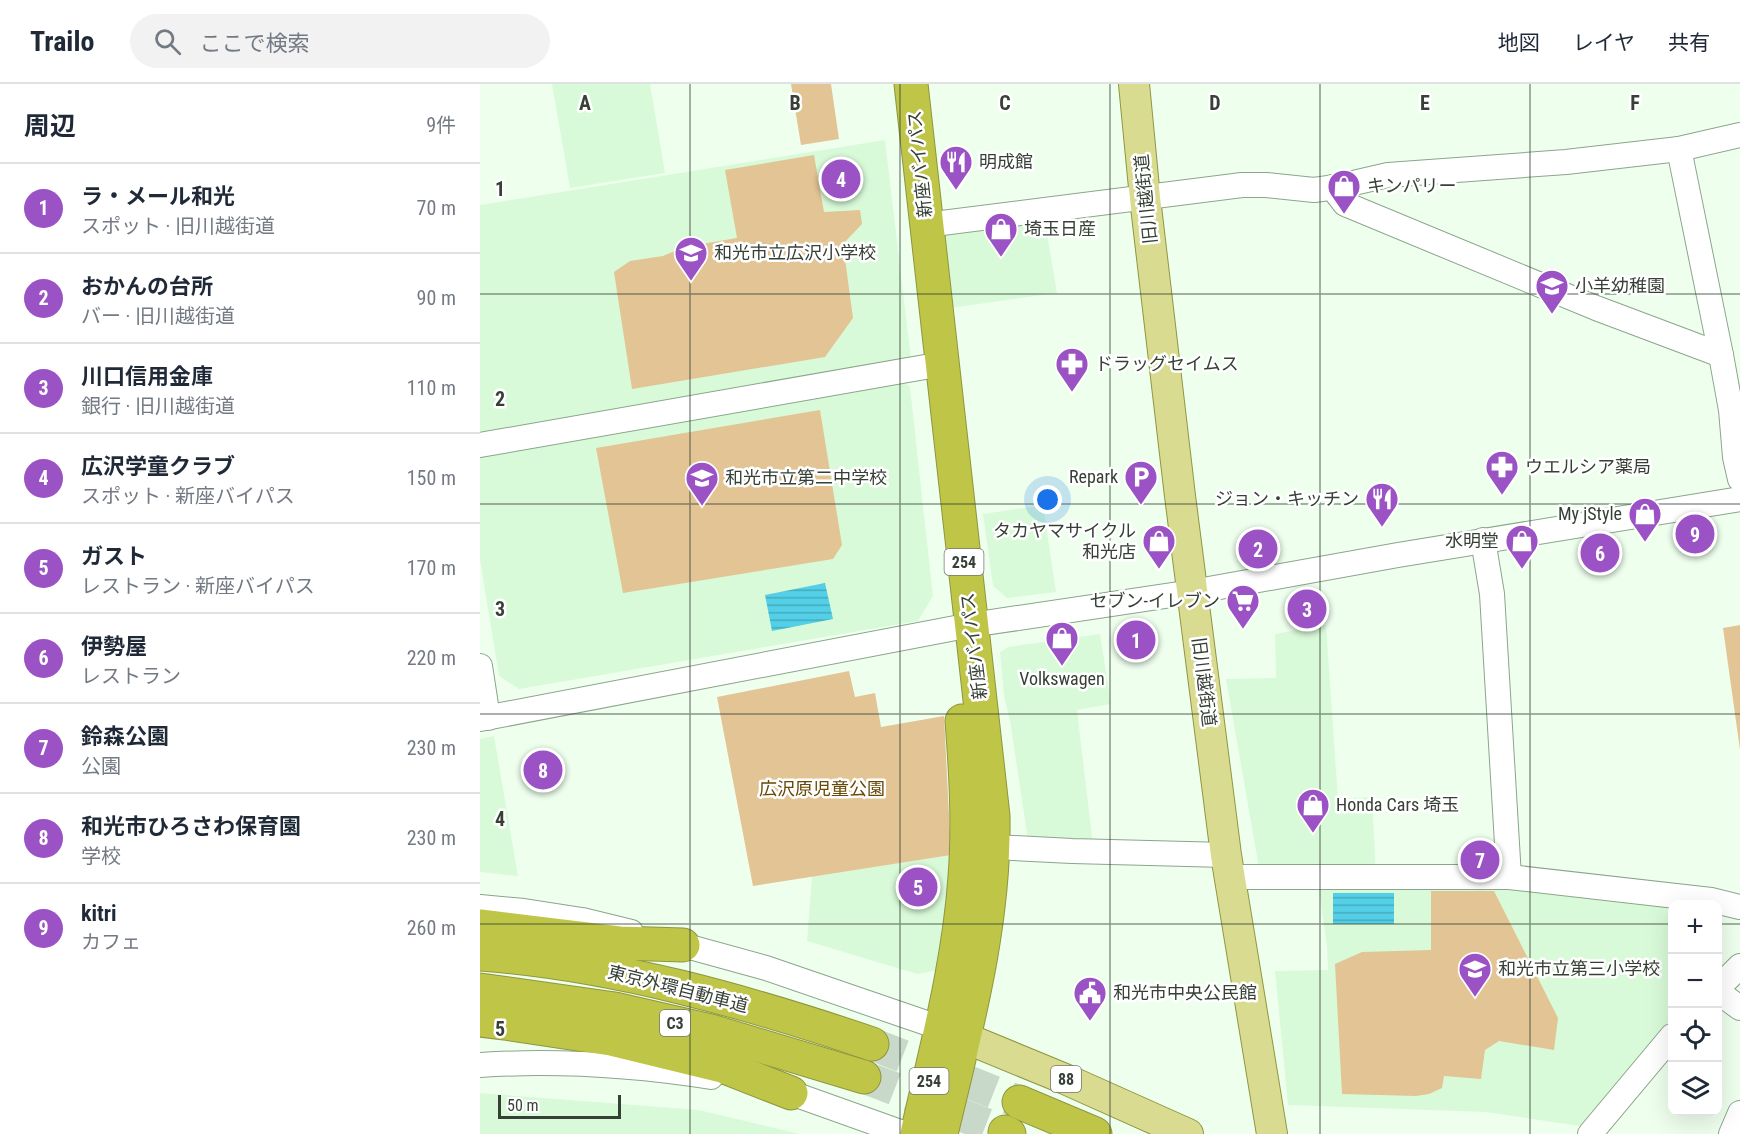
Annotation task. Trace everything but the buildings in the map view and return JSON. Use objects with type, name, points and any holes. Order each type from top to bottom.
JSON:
[{"type":"highway","name":"新座バイパス","points":[[896,84],[925,367],[962,627],[990,773],[994,847],[991,889],[979,970],[952,1033],[917,1134]]},
{"type":"highway","name":"新座バイパス","points":[[911,84],[962,627],[968,806],[965,879],[956,953],[952,1033],[941,1134]]},
{"type":"highway","points":[[480,926],[619,943],[683,945]]},
{"type":"highway","name":"東京外環自動車道","points":[[480,954],[512,956],[619,973],[706,994],[872,1044]]},
{"type":"highway","name":"東京外環自動車道","points":[[480,990],[615,1009],[711,1031],[864,1077]]},
{"type":"highway","points":[[480,1020],[612,1039],[722,1066],[791,1093]]},
{"type":"highway","points":[[1019,1102],[1095,1134]]},
{"type":"main road","name":"旧川越街道","points":[[1134,84],[1145,198],[1192,592],[1228,866],[1272,1134]]},
{"type":"main road","name":"88","points":[[952,1033],[1065,1079],[1188,1134]]},
{"type":"street","points":[[926,225],[1242,185],[1314,190],[1388,175],[1566,162],[1679,149],[1740,135]]},
{"type":"street","points":[[1679,149],[1721,355],[1740,479]]},
{"type":"street","points":[[1332,187],[1345,204],[1596,308],[1721,355]]},
{"type":"street","points":[[480,445],[925,367]]},
{"type":"street","points":[[480,666],[484,718],[962,627],[1192,592],[1483,540],[1740,499]]},
{"type":"street","points":[[1483,540],[1492,594],[1509,877]]},
{"type":"street","points":[[994,847],[1072,851],[1228,866],[1509,877],[1711,900],[1740,907]]},
{"type":"street","points":[[480,907],[582,920],[683,945],[766,968],[952,1033]]},
{"type":"street","points":[[1722,986],[1740,966]]},
{"type":"street","points":[[1722,993],[1740,1008]]},
{"type":"street","points":[[1590,1134],[1668,1041]]},
{"type":"street","points":[[480,1065],[587,1063],[721,1079],[791,1093],[906,1134]]},
{"type":"street","points":[[1731,1134],[1740,1113]]},
{"type":"shaded area","points":[[552,84],[650,84],[665,173],[570,188]]},
{"type":"shaded area","name":"和光市立広沢小学校","points":[[885,140],[911,359],[480,436],[480,205]]},
{"type":"shaded area","name":"埼玉日産","points":[[1044,216],[1057,293],[951,308],[942,230]]},
{"type":"shaded area","name":"和光市立第二中学校","points":[[902,380],[910,387],[933,596],[918,621],[519,689],[499,676],[480,560],[480,453]]},
{"type":"shaded area","points":[[1043,505],[1056,592],[1007,598],[993,586],[983,514]]},
{"type":"shaded area","points":[[1326,625],[1338,799],[1372,797],[1376,874],[1260,874],[1226,679],[1276,678],[1275,634]]},
{"type":"shaded area","points":[[1100,634],[1111,704],[1077,710],[1093,845],[1028,840],[1010,721],[1004,696],[1000,652],[1008,647]]},
{"type":"shaded area","points":[[494,736],[518,876],[480,872],[480,739]]},
{"type":"shaded area","points":[[951,855],[952,876],[938,970],[917,974],[807,941],[812,876]]},
{"type":"shaded area","name":"和光市立第三小学校","points":[[1510,882],[1668,903],[1668,1030],[1586,1127],[1485,1112],[1288,1105],[1275,971],[1328,970],[1318,884]]},
{"type":"shaded area","points":[[480,1093],[699,1110],[800,1134],[480,1134]]},
{"type":"green space","points":[[791,84],[831,84],[839,139],[801,145]]},
{"type":"green space","points":[[814,155],[824,212],[860,210],[862,224],[843,244],[853,318],[825,357],[632,389],[614,272],[630,261],[663,256],[684,247],[737,238],[725,170]]},
{"type":"green space","points":[[820,410],[842,545],[833,559],[623,593],[596,448]]},
{"type":"green space","points":[[1740,625],[1740,750],[1723,628]]},
{"type":"green space","name":"広沢原児童公園","points":[[849,671],[855,697],[875,693],[881,727],[944,716],[951,855],[753,886],[717,697]]},
{"type":"green space","points":[[1499,849],[1502,868],[1461,874],[1459,852]]},
{"type":"green space","points":[[1431,891],[1494,891],[1558,1018],[1554,1050],[1499,1041],[1485,1050],[1481,1079],[1444,1076],[1442,1088],[1429,1094],[1416,1096],[1342,1094],[1335,964],[1362,952],[1431,950]]},
{"type":"water","points":[[825,583],[833,619],[772,631],[765,595]]},
{"type":"water","points":[[1333,893],[1394,893],[1394,924],[1333,924]]},
{"type":"tunnel","points":[[872,1044],[1019,1102]]},
{"type":"tunnel","points":[[864,1077],[1005,1132]]},
{"type":"place","name":"広沢学童クラブ","points":[[841,179]]},
{"type":"place","name":"明成館","points":[[956,191]]},
{"type":"place","name":"キンパリー","points":[[1344,215]]},
{"type":"place","name":"埼玉日産","points":[[1001,258]]},
{"type":"place","name":"和光市立広沢小学校","points":[[691,282]]},
{"type":"place","name":"小羊幼稚園","points":[[1552,315]]},
{"type":"place","name":"ドラッグセイムス","points":[[1072,393]]},
{"type":"place","name":"ウエルシア薬局","points":[[1502,496]]},
{"type":"place","name":"Repark","points":[[1141,506]]},
{"type":"place","name":"和光市立第二中学校","points":[[702,507]]},
{"type":"place","name":"ジョン・キッチン","points":[[1382,528]]},
{"type":"place","name":"kitri","points":[[1695,534]]},
{"type":"place","name":"My jStyle","points":[[1645,543]]},
{"type":"place","name":"おかんの台所","points":[[1258,549]]},
{"type":"place","name":"伊勢屋","points":[[1600,553]]},
{"type":"place","name":"タカヤマサイクル 和光店","points":[[1159,570]]},
{"type":"place","name":"水明堂","points":[[1522,570]]},
{"type":"place","name":"川口信用金庫","points":[[1307,609]]},
{"type":"place","name":"セブン-イレブン","points":[[1243,630]]},
{"type":"place","name":"ラ・メール和光","points":[[1136,640]]},
{"type":"place","name":"Volkswagen","points":[[1062,667]]},
{"type":"place","name":"和光市ひろさわ保育園","points":[[543,770]]},
{"type":"place","name":"Honda Cars 埼玉","points":[[1313,834]]},
{"type":"place","name":"鈴森公園","points":[[1480,860]]},
{"type":"place","name":"ガスト","points":[[918,887]]},
{"type":"place","name":"和光市立第三小学校","points":[[1475,998]]},
{"type":"place","name":"和光市中央公民館","points":[[1090,1022]]}]
